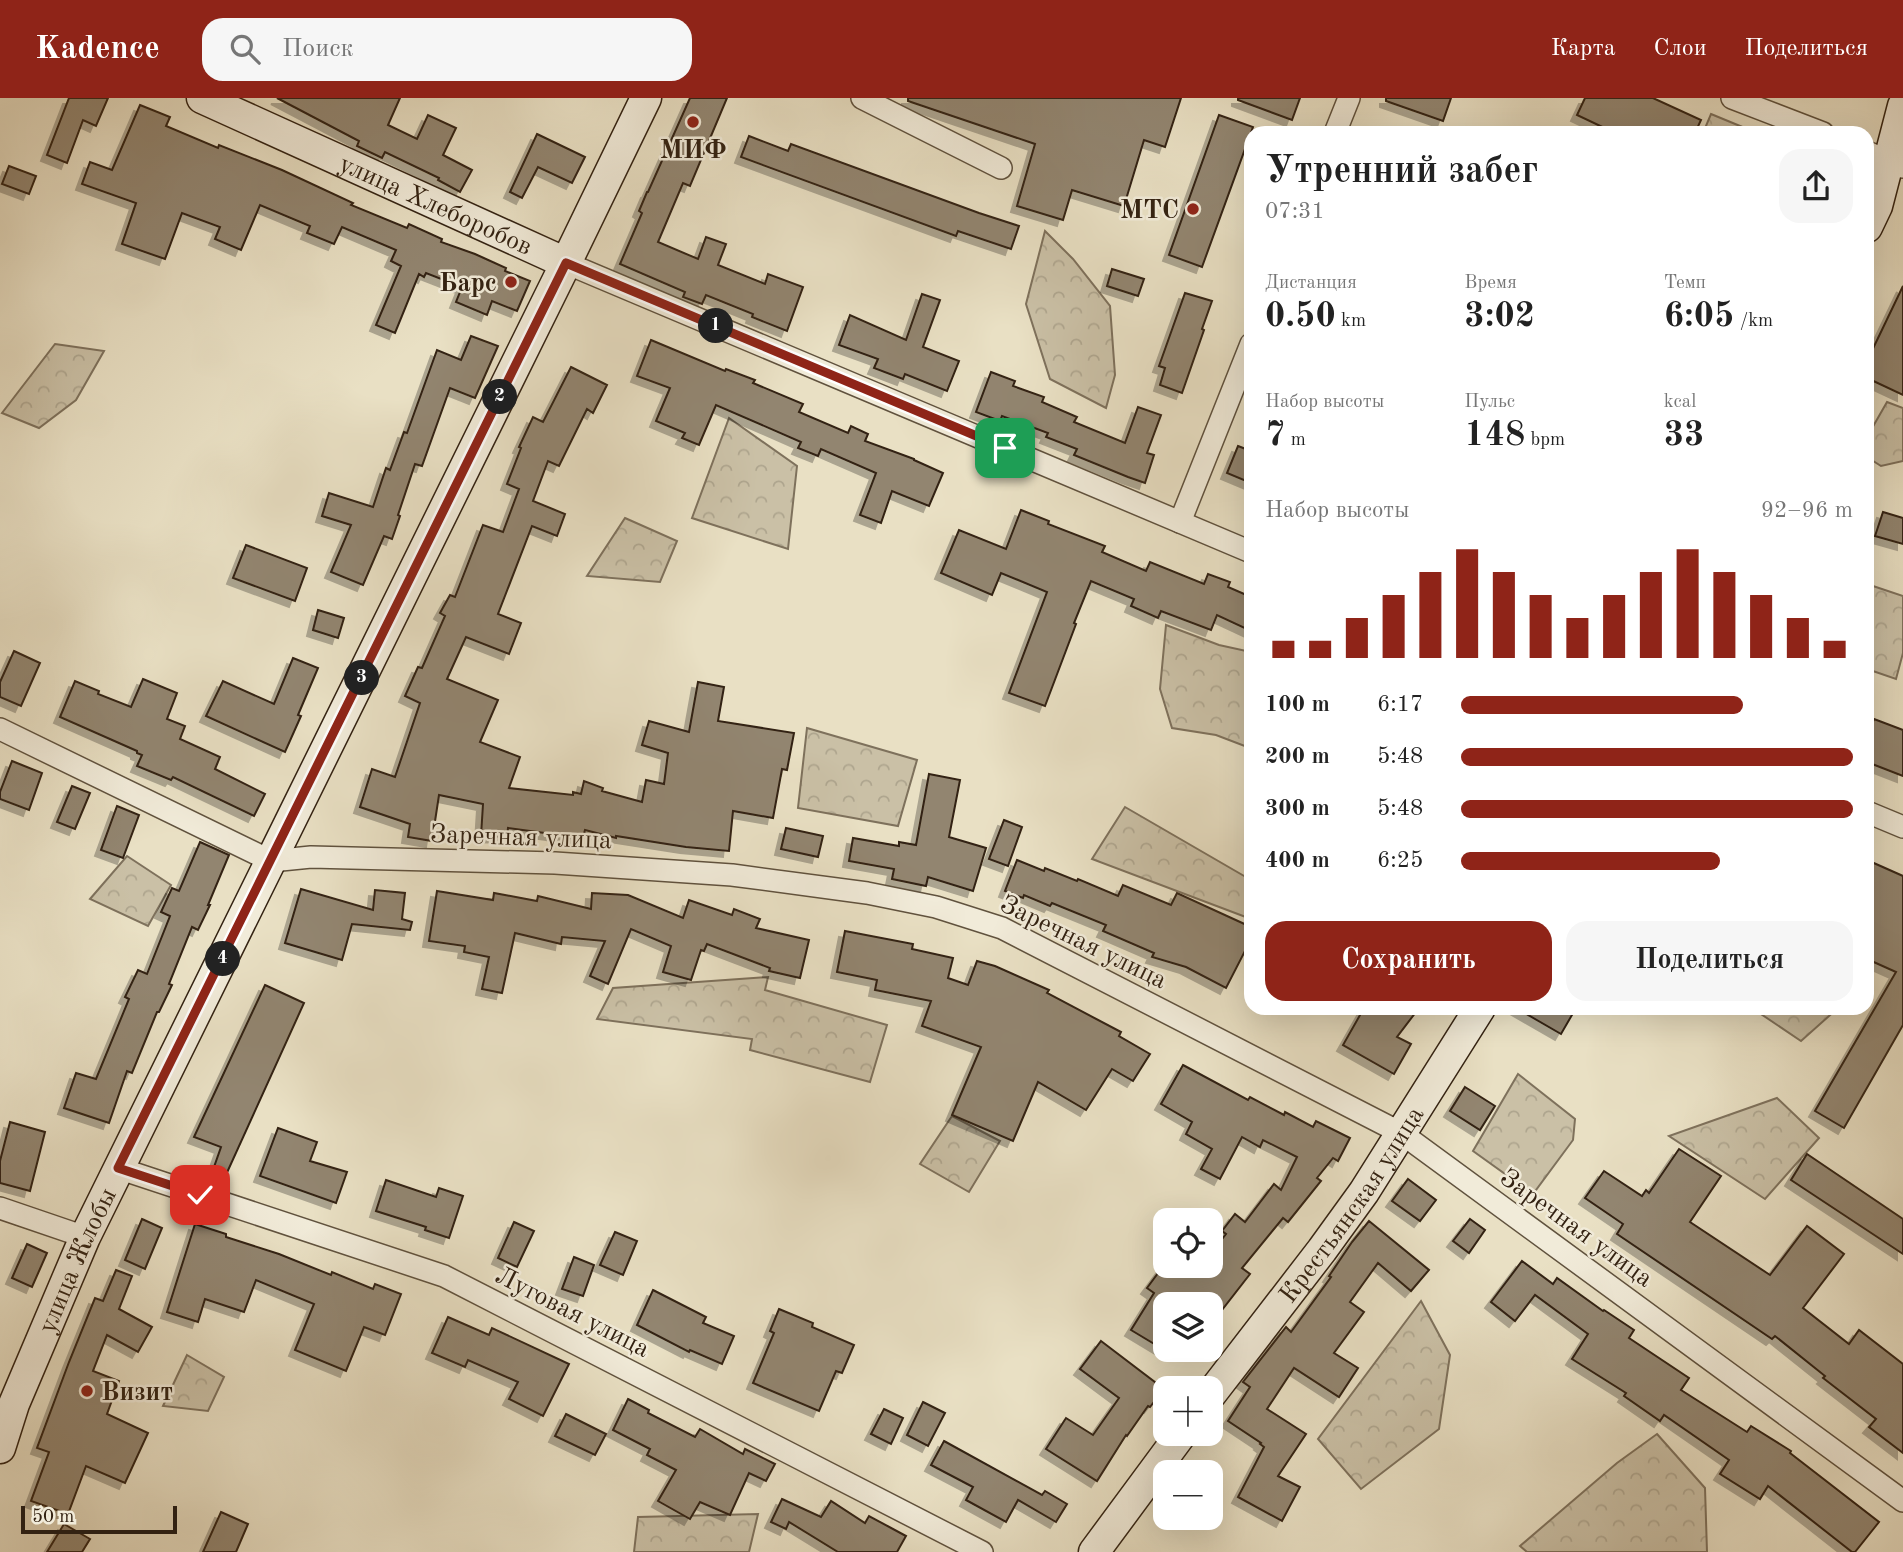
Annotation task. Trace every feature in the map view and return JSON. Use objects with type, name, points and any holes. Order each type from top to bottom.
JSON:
[{"type":"street","name":"улица Хлеборобов","points":[[201,98],[566,263],[1244,549]]},
{"type":"street","name":"улица Жлобы","points":[[0,1448],[14,1404],[85,1237],[118,1168],[646,98]]},
{"type":"street","points":[[862,98],[1001,167]]},
{"type":"street","points":[[1338,126],[1349,98]]},
{"type":"street","points":[[1732,98],[1805,126]]},
{"type":"street","points":[[1874,212],[1886,160],[1903,106]]},
{"type":"street","points":[[1180,522],[1244,362]]},
{"type":"street","points":[[0,729],[271,862]]},
{"type":"street","points":[[1874,815],[1903,827]]},
{"type":"street","name":"Заречная улица","points":[[271,862],[312,857],[569,864],[732,875],[867,893],[936,907],[1002,928],[1401,1133],[1903,1501]]},
{"type":"street","name":"Крестьянская улица","points":[[1223,1378],[1364,1192],[1476,1015]]},
{"type":"street","name":"Луговая улица","points":[[118,1168],[444,1276],[982,1552]]},
{"type":"street","points":[[0,1208],[85,1237]]},
{"type":"street","points":[[1094,1552],[1172,1446]]},
{"type":"green space","points":[[1711,114],[1740,126],[1706,126]]},
{"type":"green space","points":[[1045,231],[1073,259],[1110,306],[1115,375],[1106,408],[1050,379],[1026,304]]},
{"type":"green space","points":[[55,344],[104,351],[76,400],[39,428],[2,413]]},
{"type":"green space","points":[[1887,402],[1903,408],[1903,461],[1881,466],[1874,462],[1874,425]]},
{"type":"green space","points":[[729,418],[797,466],[788,549],[692,518]]},
{"type":"green space","points":[[625,518],[677,541],[660,582],[587,576]]},
{"type":"green space","points":[[1874,586],[1903,596],[1903,653],[1896,679],[1874,671]]},
{"type":"green space","points":[[1166,625],[1219,645],[1244,650],[1244,746],[1216,735],[1172,728],[1160,689]]},
{"type":"green space","points":[[807,728],[917,760],[898,826],[798,808]]},
{"type":"green space","points":[[1125,807],[1244,876],[1244,916],[1092,859]]},
{"type":"green space","points":[[127,856],[171,885],[148,926],[90,899]]},
{"type":"green space","points":[[768,977],[765,990],[887,1025],[870,1082],[750,1050],[752,1039],[597,1019],[613,988]]},
{"type":"green space","points":[[1762,1015],[1830,1015],[1801,1041]]},
{"type":"green space","points":[[1518,1074],[1575,1119],[1573,1140],[1533,1194],[1473,1151]]},
{"type":"green space","points":[[1777,1098],[1819,1138],[1765,1199],[1669,1136]]},
{"type":"green space","points":[[952,1116],[1000,1141],[969,1192],[920,1164]]},
{"type":"green space","points":[[1421,1301],[1450,1355],[1439,1429],[1361,1489],[1318,1439]]},
{"type":"green space","points":[[187,1355],[224,1377],[208,1411],[163,1406]]},
{"type":"green space","points":[[1657,1434],[1705,1488],[1707,1552],[1527,1552],[1520,1546],[1617,1463]]},
{"type":"green space","points":[[758,1514],[749,1552],[634,1552],[638,1517]]},
{"type":"building","points":[[69,98],[108,98],[96,126],[83,120],[67,163],[47,155]]},
{"type":"building","points":[[277,98],[400,98],[388,125],[417,139],[428,115],[456,128],[443,155],[472,170],[460,192],[438,180],[439,178],[385,152],[382,158],[357,146],[359,141]]},
{"type":"building","points":[[690,98],[727,98],[690,186],[683,183],[658,242],[698,259],[706,237],[726,244],[718,265],[765,284],[768,274],[803,287],[787,331],[706,295],[702,304],[683,297],[685,292],[620,264],[642,213],[639,211],[647,192]]},
{"type":"building","points":[[908,98],[1181,98],[1165,147],[1144,140],[1124,206],[1072,190],[1063,220],[1017,206],[1035,144],[908,101]]},
{"type":"building","points":[[1238,98],[1300,98],[1292,120]]},
{"type":"building","points":[[1386,98],[1451,98],[1443,121],[1386,101]]},
{"type":"building","points":[[1585,98],[1653,98],[1701,120],[1698,126],[1600,126],[1577,115]]},
{"type":"building","points":[[140,105],[170,117],[166,126],[218,148],[219,145],[282,170],[353,203],[351,205],[407,228],[409,224],[442,239],[441,242],[475,254],[530,281],[517,311],[492,301],[487,315],[456,302],[462,287],[426,273],[424,277],[419,274],[395,333],[376,325],[401,266],[391,261],[396,250],[342,227],[334,244],[307,233],[310,226],[260,205],[241,250],[215,239],[220,227],[182,213],[165,259],[122,244],[136,203],[82,184],[90,162],[112,170]]},
{"type":"building","points":[[1219,115],[1250,126],[1244,126],[1244,152],[1202,267],[1169,255]]},
{"type":"building","points":[[537,134],[585,157],[572,183],[538,167],[522,198],[510,192]]},
{"type":"building","points":[[749,136],[788,151],[791,144],[1019,226],[1011,249],[958,231],[956,236],[741,157]]},
{"type":"building","points":[[9,166],[36,176],[29,194],[2,184]]},
{"type":"building","points":[[1112,269],[1144,279],[1138,296],[1107,286]]},
{"type":"building","points":[[1903,286],[1903,395],[1874,381],[1874,346]]},
{"type":"building","points":[[1185,293],[1212,301],[1182,393],[1160,385],[1165,368],[1159,366]]},
{"type":"building","points":[[922,294],[940,300],[923,347],[959,361],[947,391],[905,374],[903,379],[874,368],[878,359],[839,345],[850,315],[906,340]]},
{"type":"building","points":[[471,336],[498,346],[475,398],[450,388],[422,466],[415,464],[392,539],[384,536],[363,585],[331,572],[351,525],[322,516],[329,493],[373,507],[386,468],[390,470],[404,432],[407,433],[437,350],[461,360]]},
{"type":"building","points":[[651,340],[725,371],[726,369],[755,380],[753,383],[803,404],[799,412],[848,433],[851,426],[868,434],[865,441],[943,473],[929,506],[892,491],[881,523],[860,515],[876,473],[821,449],[818,456],[798,448],[801,442],[716,405],[699,445],[682,438],[685,433],[656,421],[670,388],[637,376]]},
{"type":"building","points":[[571,367],[607,385],[593,413],[587,409],[559,466],[548,461],[533,501],[565,514],[557,536],[532,526],[498,614],[521,623],[509,654],[466,637],[447,679],[498,700],[480,742],[520,757],[509,788],[573,795],[573,792],[581,794],[584,781],[603,788],[602,791],[642,802],[646,780],[664,784],[668,753],[642,745],[649,721],[689,732],[698,682],[724,687],[718,721],[794,733],[787,770],[782,769],[773,818],[733,811],[729,851],[616,838],[585,830],[582,841],[508,828],[507,837],[481,836],[483,804],[439,795],[432,841],[408,837],[410,824],[360,807],[372,769],[395,777],[420,703],[405,696],[418,667],[422,668],[445,616],[440,613],[450,595],[455,597],[483,525],[503,532],[519,489],[507,484],[521,448],[519,447],[533,417],[543,422]]},
{"type":"building","points":[[991,372],[1015,381],[1013,386],[1044,397],[1042,402],[1077,417],[1074,422],[1125,443],[1138,407],[1161,415],[1147,453],[1154,455],[1145,483],[1074,455],[1077,449],[1046,437],[1048,433],[1002,416],[1000,421],[976,412]]},
{"type":"building","points":[[1238,446],[1244,448],[1244,480],[1227,473]]},
{"type":"building","points":[[1021,510],[1049,521],[1048,524],[1105,546],[1102,552],[1146,571],[1150,562],[1204,584],[1208,574],[1230,582],[1228,587],[1244,594],[1244,628],[1217,615],[1211,630],[1161,611],[1158,618],[1131,606],[1134,599],[1091,581],[1045,706],[1009,693],[1047,592],[1001,573],[992,595],[941,573],[959,530],[1006,549]]},
{"type":"building","points":[[1883,512],[1903,518],[1903,544],[1875,536]]},
{"type":"building","points":[[246,545],[307,568],[295,601],[233,578]]},
{"type":"building","points":[[318,610],[344,618],[338,638],[313,630]]},
{"type":"building","points":[[14,651],[40,663],[21,706],[0,697],[0,682]]},
{"type":"building","points":[[293,658],[318,668],[285,752],[206,716],[223,681],[274,704]]},
{"type":"building","points":[[143,679],[177,693],[167,719],[185,726],[180,739],[220,757],[215,769],[265,794],[254,816],[173,777],[171,780],[137,766],[142,755],[137,751],[60,717],[75,681],[99,691],[98,694],[131,707]]},
{"type":"building","points":[[1874,719],[1903,730],[1903,776],[1874,765]]},
{"type":"building","points":[[12,761],[42,773],[29,810],[0,799],[0,792]]},
{"type":"building","points":[[929,774],[960,780],[949,837],[986,848],[973,891],[928,877],[926,886],[892,879],[894,869],[849,861],[853,838],[899,846],[899,842],[916,845]]},
{"type":"building","points":[[72,786],[90,793],[75,829],[57,822]]},
{"type":"building","points":[[117,806],[139,815],[123,858],[101,850]]},
{"type":"building","points":[[1004,820],[1022,827],[1008,866],[989,859]]},
{"type":"building","points":[[786,828],[823,836],[818,857],[781,849]]},
{"type":"building","points":[[200,842],[229,855],[198,930],[192,927],[169,984],[172,985],[157,1012],[132,1073],[127,1071],[109,1123],[64,1108],[76,1073],[96,1079],[129,999],[125,997],[138,970],[147,974],[170,916],[161,912],[172,888],[179,891]]},
{"type":"building","points":[[1017,860],[1044,871],[1045,868],[1077,881],[1078,879],[1118,896],[1123,885],[1171,905],[1177,893],[1244,924],[1244,953],[1226,988],[1186,967],[1152,957],[1154,953],[1103,931],[1106,925],[1052,903],[1050,906],[1024,895],[1023,898],[1005,891]]},
{"type":"building","points":[[1874,863],[1903,876],[1903,1025],[1844,1128],[1815,1111],[1871,1015],[1874,1015],[1874,1010],[1896,972],[1874,962]]},
{"type":"building","points":[[301,889],[373,910],[375,890],[405,893],[402,919],[412,922],[410,930],[352,924],[342,960],[285,943]]},
{"type":"building","points":[[437,891],[493,900],[494,893],[537,901],[538,896],[591,909],[592,893],[628,895],[683,918],[689,900],[732,915],[734,909],[760,919],[756,928],[809,940],[800,978],[769,971],[770,968],[707,944],[704,951],[701,950],[691,980],[663,972],[671,946],[631,929],[608,984],[590,976],[605,941],[562,937],[561,944],[515,933],[502,993],[482,989],[489,957],[464,952],[465,946],[429,941]]},
{"type":"building","points":[[845,931],[913,944],[912,949],[953,958],[948,978],[968,985],[977,961],[995,966],[1049,990],[1047,993],[1121,1032],[1119,1036],[1150,1054],[1133,1081],[1112,1069],[1086,1110],[1038,1082],[1013,1141],[952,1115],[981,1047],[922,1026],[931,1001],[875,990],[877,980],[837,972]]},
{"type":"building","points":[[265,985],[304,1003],[220,1188],[208,1184],[221,1147],[194,1137]]},
{"type":"building","points":[[1360,1015],[1414,1015],[1397,1037],[1411,1044],[1394,1074],[1343,1045]]},
{"type":"building","points":[[1528,1015],[1572,1015],[1561,1034]]},
{"type":"building","points":[[1183,1065],[1248,1100],[1250,1097],[1313,1127],[1316,1121],[1350,1138],[1338,1161],[1333,1158],[1317,1178],[1321,1181],[1288,1222],[1283,1218],[1242,1268],[1250,1274],[1223,1309],[1223,1292],[1153,1292],[1147,1288],[1154,1278],[1223,1278],[1223,1238],[1226,1234],[1223,1230],[1235,1214],[1245,1222],[1274,1184],[1281,1190],[1297,1157],[1263,1140],[1260,1147],[1242,1137],[1220,1179],[1201,1169],[1212,1149],[1186,1134],[1192,1122],[1161,1104]]},
{"type":"building","points":[[1465,1087],[1495,1106],[1480,1130],[1450,1111]]},
{"type":"building","points":[[10,1122],[45,1132],[30,1191],[0,1183],[0,1161]]},
{"type":"building","points":[[278,1128],[317,1142],[310,1161],[347,1172],[336,1203],[260,1176]]},
{"type":"building","points":[[1679,1149],[1721,1176],[1690,1222],[1770,1275],[1807,1226],[1844,1254],[1803,1308],[1849,1344],[1859,1330],[1903,1364],[1903,1453],[1869,1427],[1876,1419],[1823,1378],[1825,1376],[1775,1336],[1772,1339],[1617,1234],[1623,1224],[1585,1198],[1604,1171],[1642,1196],[1646,1190],[1649,1193]]},
{"type":"building","points":[[1807,1154],[1903,1219],[1903,1254],[1791,1180]]},
{"type":"building","points":[[1408,1179],[1436,1200],[1420,1221],[1392,1201]]},
{"type":"building","points":[[386,1180],[436,1197],[439,1188],[463,1196],[449,1238],[425,1230],[426,1227],[376,1211]]},
{"type":"building","points":[[142,1219],[162,1228],[145,1269],[125,1260]]},
{"type":"building","points":[[1470,1219],[1485,1230],[1469,1253],[1453,1241]]},
{"type":"building","points":[[1369,1221],[1429,1270],[1411,1291],[1378,1263],[1350,1302],[1364,1312],[1334,1353],[1358,1368],[1339,1397],[1294,1368],[1267,1409],[1306,1434],[1278,1476],[1300,1487],[1282,1521],[1238,1497],[1264,1447],[1228,1421],[1250,1387],[1243,1382],[1286,1327],[1291,1332]]},
{"type":"building","points":[[514,1222],[534,1231],[517,1267],[498,1258]]},
{"type":"building","points":[[195,1224],[331,1275],[332,1272],[373,1289],[375,1284],[401,1294],[385,1335],[364,1327],[346,1371],[295,1350],[314,1304],[256,1280],[244,1312],[205,1299],[198,1322],[167,1312]]},
{"type":"building","points":[[615,1232],[637,1241],[623,1275],[600,1265]]},
{"type":"building","points":[[27,1244],[47,1253],[32,1287],[12,1278]]},
{"type":"building","points":[[574,1257],[594,1265],[583,1296],[562,1289]]},
{"type":"building","points":[[1522,1261],[1553,1284],[1557,1278],[1634,1330],[1629,1338],[1689,1378],[1681,1390],[1747,1432],[1751,1426],[1791,1451],[1790,1453],[1879,1522],[1855,1552],[1768,1486],[1760,1499],[1720,1474],[1729,1460],[1664,1415],[1660,1421],[1624,1396],[1626,1393],[1572,1359],[1588,1334],[1535,1295],[1515,1321],[1491,1302]]},
{"type":"building","points":[[116,1270],[132,1276],[119,1309],[152,1327],[138,1352],[107,1335],[93,1371],[119,1381],[107,1414],[148,1433],[125,1483],[86,1466],[68,1514],[31,1501],[49,1452],[37,1448],[95,1298],[103,1301]]},
{"type":"building","points":[[653,1290],[706,1317],[703,1323],[734,1336],[722,1364],[690,1350],[689,1352],[637,1325]]},
{"type":"building","points":[[1153,1295],[1153,1343],[1131,1330]]},
{"type":"building","points":[[779,1309],[854,1345],[842,1373],[836,1371],[819,1411],[753,1383],[774,1333],[770,1331]]},
{"type":"building","points":[[448,1317],[489,1335],[492,1328],[569,1364],[543,1416],[509,1399],[518,1382],[468,1360],[465,1367],[432,1353]]},
{"type":"building","points":[[1101,1341],[1153,1381],[1153,1403],[1126,1435],[1097,1481],[1046,1449],[1066,1418],[1093,1435],[1119,1398],[1080,1369]]},
{"type":"building","points":[[628,1399],[649,1410],[648,1413],[695,1437],[700,1429],[743,1454],[745,1449],[775,1464],[766,1481],[749,1473],[730,1515],[700,1502],[690,1519],[658,1501],[676,1470],[647,1455],[650,1449],[613,1430]]},
{"type":"building","points":[[923,1402],[945,1413],[928,1446],[907,1435]]},
{"type":"building","points":[[884,1409],[903,1418],[891,1444],[871,1434]]},
{"type":"building","points":[[566,1414],[606,1434],[595,1455],[555,1436]]},
{"type":"building","points":[[944,1441],[1042,1495],[1045,1491],[1067,1504],[1056,1522],[1018,1500],[1006,1522],[966,1500],[973,1487],[931,1465]]},
{"type":"building","points":[[782,1499],[821,1517],[831,1501],[865,1523],[869,1516],[906,1536],[897,1552],[838,1552],[789,1522],[786,1529],[771,1522]]},
{"type":"building","points":[[221,1512],[248,1524],[236,1552],[203,1552]]},
{"type":"building","points":[[64,1524],[90,1539],[82,1552],[47,1552]]},
{"type":"place","name":"МИФ","points":[[693,122]]},
{"type":"place","name":"МТС","points":[[1193,209]]},
{"type":"place","name":"Барс","points":[[511,282]]},
{"type":"place","name":"Визит","points":[[87,1391]]},
{"type":"route","points":[[200,1195],[118,1168],[566,263],[1005,448]]}]
